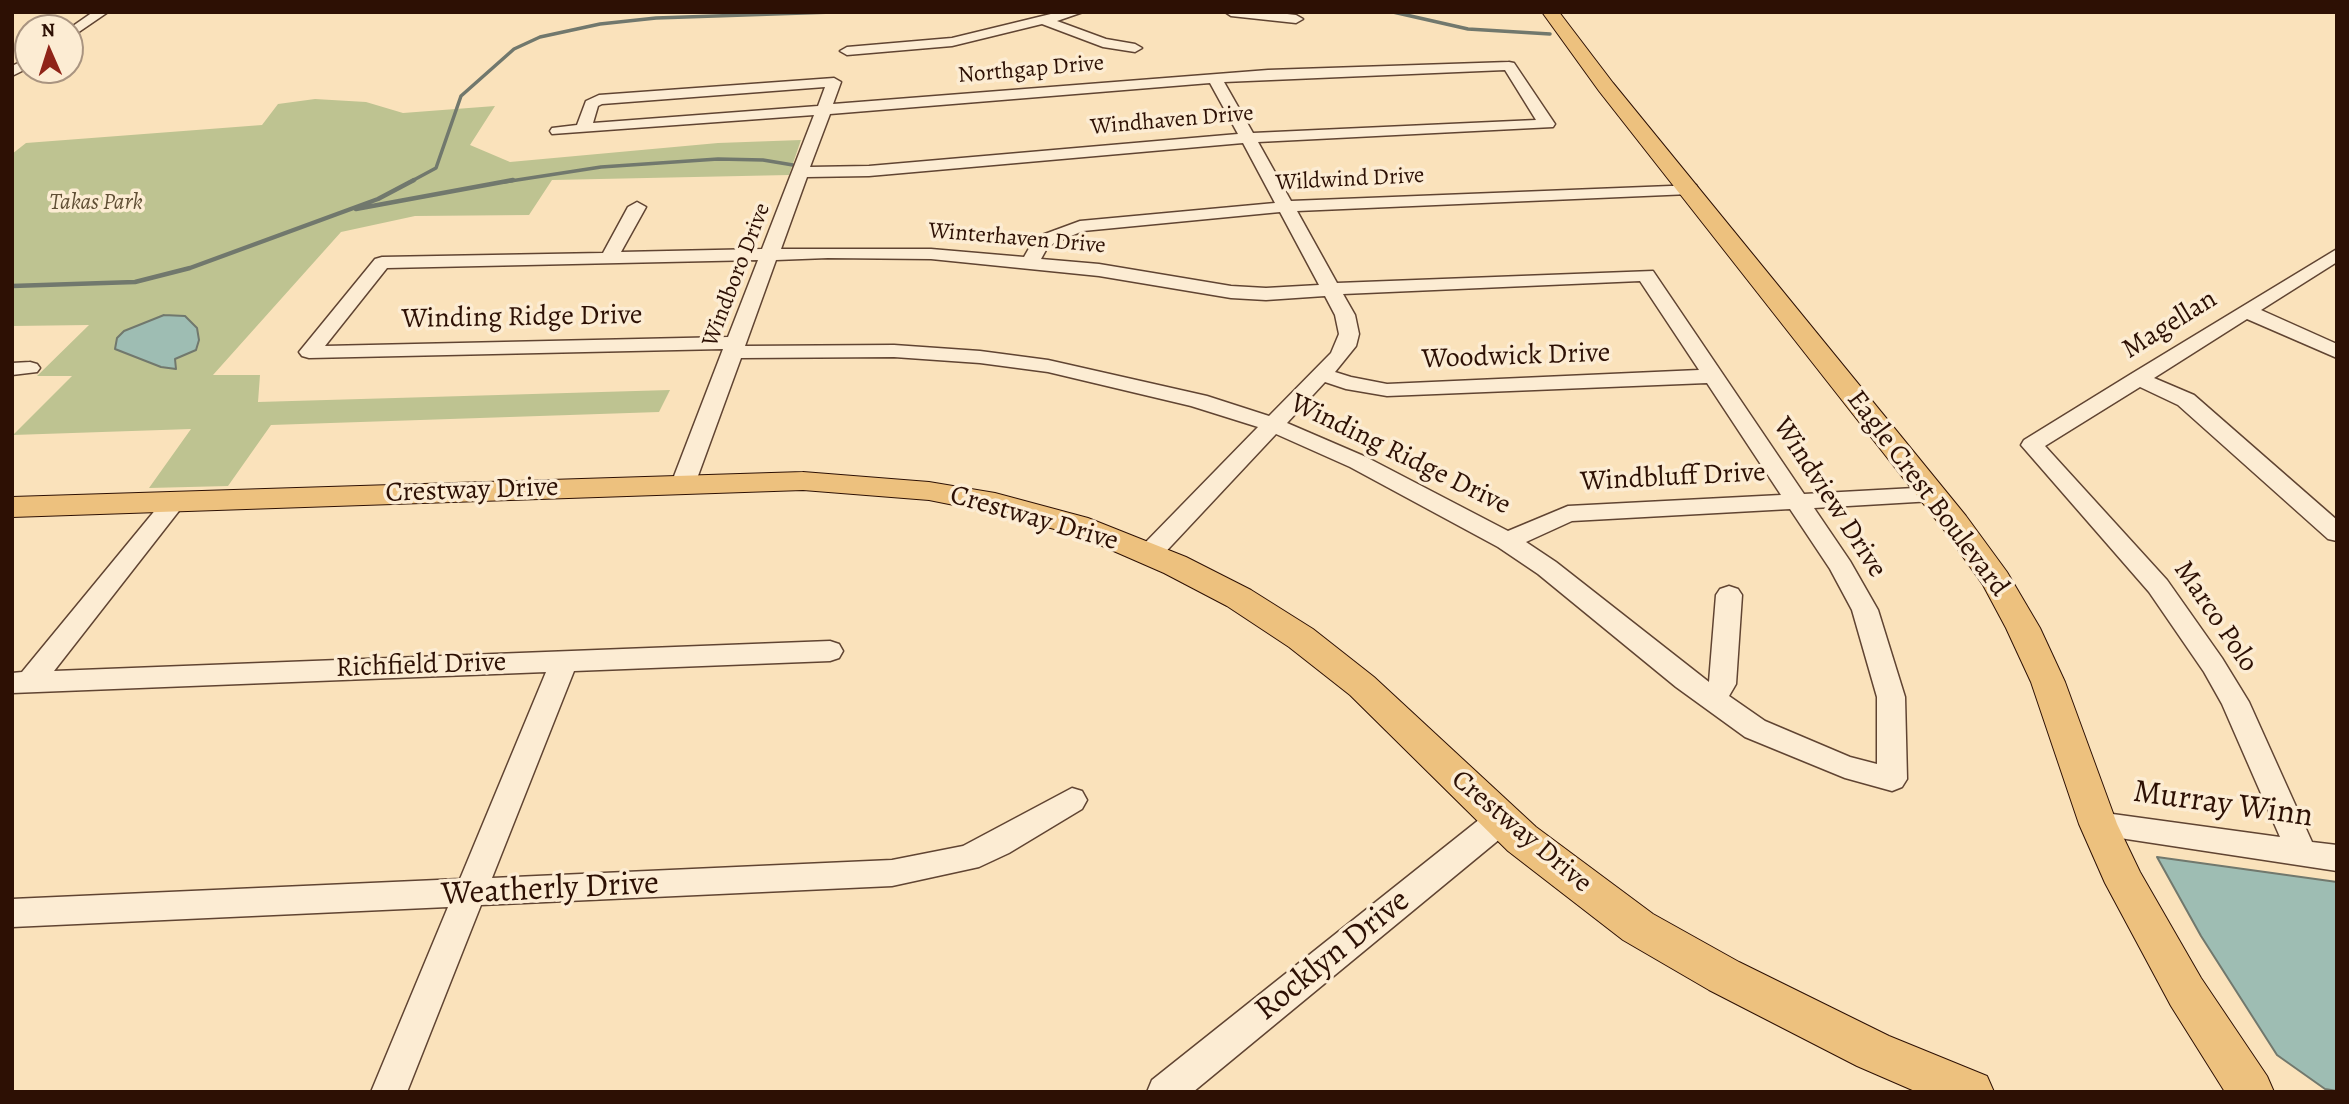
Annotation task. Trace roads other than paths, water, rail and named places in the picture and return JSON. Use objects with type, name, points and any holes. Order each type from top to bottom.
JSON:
[{"type":"main road","name":"Eagle Crest Boulevard","points":[[1554,17],[1933,494],[1996,580],[2023,628],[2048,682],[2098,824],[2144,920],[2244,1082]]},
{"type":"main road","name":"Crestway Drive","points":[[12,507],[803,481],[929,491],[995,503],[1088,528],[1239,598],[1301,638],[1362,686],[1501,820],[1637,927],[1724,976],[1873,1051],[1971,1092]]},
{"type":"street","points":[[84,24],[102,12]]},
{"type":"street","points":[[847,51],[952,41],[1077,12]]},
{"type":"street","points":[[1231,12],[1296,19]]},
{"type":"street","points":[[1044,20],[1103,43],[1135,48]]},
{"type":"street","name":"Northgap Drive","points":[[558,131],[1314,72],[1509,66],[1547,124]]},
{"type":"street","points":[[1149,554],[1322,374],[1346,346],[1349,334],[1348,321],[1215,79]]},
{"type":"street","name":"Windboro Drive","points":[[584,128],[591,104],[600,100],[834,82],[683,484]]},
{"type":"street","name":"Windhaven Drive","points":[[802,172],[869,171],[1246,138],[1547,124]]},
{"type":"street","name":"Wildwind Drive","points":[[1030,263],[1038,247],[1048,239],[1080,226],[1284,206],[1690,189]]},
{"type":"street","points":[[609,258],[637,207]]},
{"type":"street","name":"Winterhaven Drive","points":[[309,352],[382,263],[771,254],[931,254],[1098,270],[1249,293],[1646,275]]},
{"type":"street","name":"Magellan","points":[[2032,445],[2337,254]]},
{"type":"street","name":"Windview Drive","points":[[1646,275],[1841,567],[1865,610],[1891,696],[1892,779]]},
{"type":"street","points":[[2246,311],[2337,352]]},
{"type":"street","name":"Winding Ridge Drive","points":[[309,352],[736,348],[894,351],[994,358],[1048,366],[1127,383],[1273,425],[1358,462],[1507,541],[1547,568],[1755,729],[1845,767],[1892,779]]},
{"type":"street","name":"Woodwick Drive","points":[[1322,374],[1346,383],[1387,390],[1714,376]]},
{"type":"street","points":[[2138,378],[2186,400],[2337,533]]},
{"type":"street","name":"Marco Polo","points":[[2032,445],[2158,586],[2213,665],[2235,702],[2302,853]]},
{"type":"street","name":"Windbluff Drive","points":[[1507,541],[1568,514],[1933,494]]},
{"type":"street","points":[[21,683],[174,502]]},
{"type":"street","points":[[1713,699],[1722,684],[1729,595]]},
{"type":"street","name":"Richfield Drive","points":[[21,683],[830,651]]},
{"type":"street","points":[[389,1092],[564,661]]},
{"type":"street","name":"Weatherly Drive","points":[[12,913],[470,894],[909,871],[968,858],[998,844],[1072,800]]},
{"type":"street","name":"Rocklyn Drive","points":[[1165,1092],[1501,820]]},
{"type":"street","name":"Murray Winn","points":[[2098,824],[2337,858]]},
{"type":"water","points":[[164,315],[185,316],[197,328],[199,340],[196,350],[175,359],[176,369],[161,367],[115,349],[117,338],[124,331]]},
{"type":"water","points":[[2157,857],[2337,882],[2337,1091],[2325,1089],[2277,1055],[2201,936]]},
{"type":"waterway","points":[[410,182],[436,168],[461,96],[514,49],[540,37],[600,24],[656,18],[833,12]]},
{"type":"waterway","points":[[1393,12],[1468,29],[1550,34]]},
{"type":"waterway","points":[[504,182],[601,167],[718,159],[763,160],[793,165]]},
{"type":"waterway","points":[[12,286],[135,282],[190,268],[378,199],[414,180]]},
{"type":"waterway","points":[[356,209],[513,180]]},
{"type":"park label","name":"Takas Park","points":[[96,203]]}]
